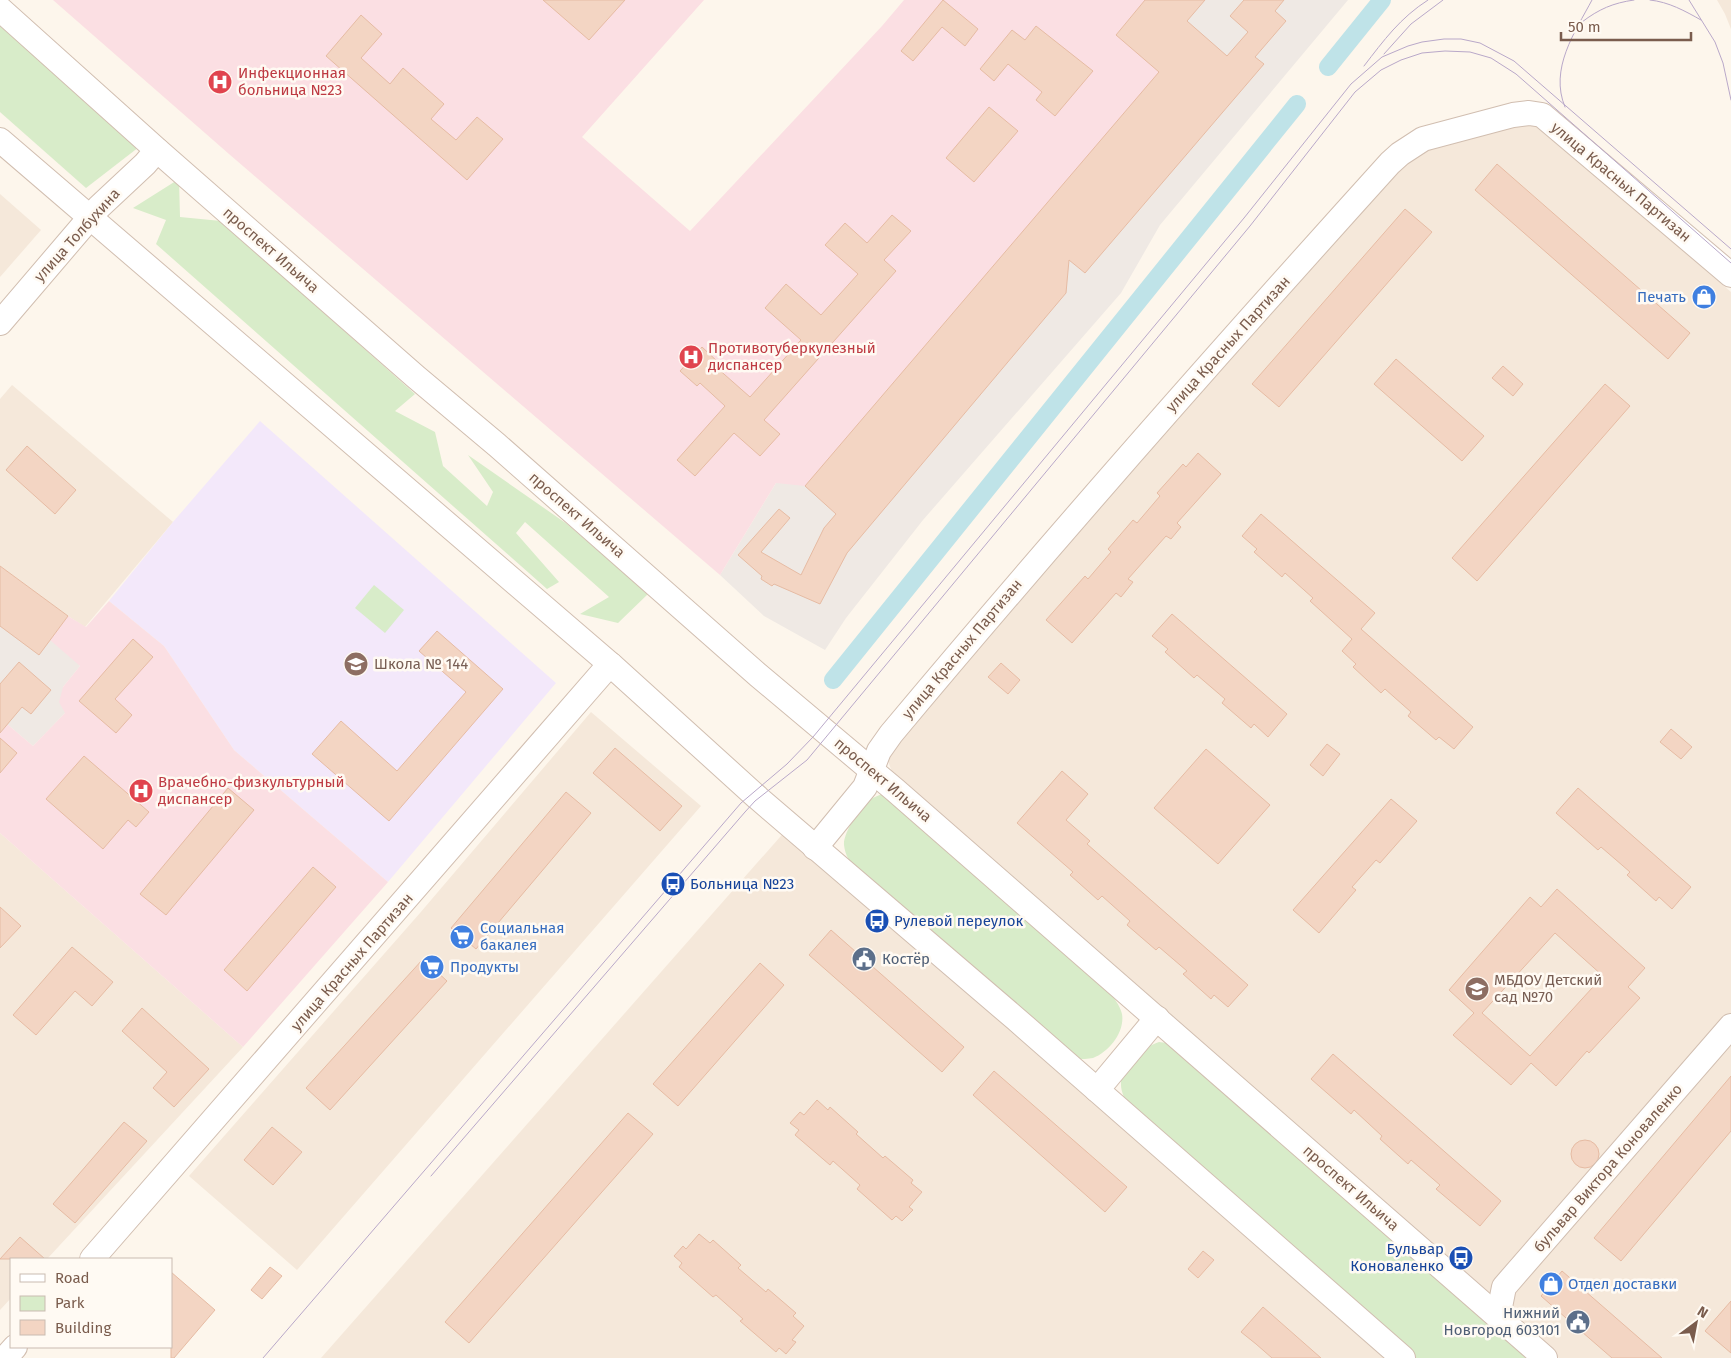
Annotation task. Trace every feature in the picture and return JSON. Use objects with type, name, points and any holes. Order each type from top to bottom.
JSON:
[{"type":"street","name":"проспект Ильича","points":[[0,9],[157,150],[409,371],[497,445],[751,668],[871,769],[1545,1358]]},
{"type":"street","name":"улица Красных Партизан","points":[[815,848],[865,787],[871,769],[891,734],[996,609],[1180,397],[1390,164],[1400,154],[1423,139],[1513,114],[1529,113],[1542,115],[1731,275]]},
{"type":"street","points":[[0,140],[610,664],[815,848],[1403,1358]]},
{"type":"street","name":"улица Толбухина","points":[[0,323],[99,207],[145,164],[157,150]]},
{"type":"street","name":"улица Красных Партизан","points":[[93,1258],[610,664]]},
{"type":"street","points":[[1096,1090],[1157,1018]]},
{"type":"street","name":"бульвар Виктора Коноваленко","points":[[1498,1317],[1504,1287],[1731,1026]]},
{"type":"street","points":[[5,1358],[14,1348]]},
{"type":"shaded area","name":"Противотуберкулезный диспансер","points":[[53,0],[704,0],[582,137],[690,231],[882,26],[904,0],[1145,0],[1116,35],[1159,72],[805,486],[776,483],[720,575],[229,154]]},
{"type":"shaded area","points":[[1145,0],[1348,0],[1160,225],[1121,293],[923,520],[846,618],[825,650],[764,616],[720,575],[776,483],[1158,73],[1116,35]]},
{"type":"shaded area","points":[[1717,0],[1731,0],[1731,29],[1725,14]]},
{"type":"shaded area","points":[[1534,121],[1731,292],[1731,1358],[1559,1358],[892,772],[888,761],[888,753],[896,740],[1373,192],[1403,162],[1438,143]]},
{"type":"shaded area","points":[[0,194],[41,230],[0,277]]},
{"type":"shaded area","points":[[12,385],[173,522],[85,627],[0,566],[0,399]]},
{"type":"shaded area","name":"Школа № 144","points":[[260,421],[556,683],[388,882],[234,750],[164,646],[109,601],[173,522]]},
{"type":"shaded area","points":[[0,566],[80,666],[63,687],[65,713],[33,746],[0,718]]},
{"type":"shaded area","name":"Врачебно-физкультурный диспансер","points":[[109,601],[164,646],[234,750],[388,882],[243,1047],[0,833],[0,718],[33,746],[65,713],[59,702],[63,687],[80,666],[50,640],[68,616],[86,627]]},
{"type":"shaded area","points":[[591,712],[701,806],[297,1270],[189,1176],[420,913]]},
{"type":"shaded area","points":[[787,829],[1388,1358],[321,1358]]},
{"type":"shaded area","points":[[0,833],[243,1047],[48,1258],[10,1258],[10,1299],[0,1310]]},
{"type":"green space","points":[[0,26],[139,147],[86,188],[0,112]]},
{"type":"green space","points":[[179,179],[180,217],[221,221],[415,394],[395,411],[435,432],[443,466],[487,506],[493,492],[468,455],[567,524],[648,594],[618,623],[580,614],[609,597],[525,522],[516,533],[559,582],[547,589],[156,244],[166,220],[133,208]]},
{"type":"green space","points":[[374,585],[404,610],[385,633],[355,608]]},
{"type":"green space","points":[[882,794],[1108,990],[1120,1007],[1122,1021],[1115,1040],[1105,1051],[1093,1058],[1077,1059],[855,870],[848,858],[844,845],[846,834],[862,807],[871,799]]},
{"type":"green space","points":[[1159,1042],[1175,1044],[1535,1358],[1416,1358],[1132,1110],[1121,1088],[1124,1070],[1143,1050]]},
{"type":"building","points":[[543,0],[625,0],[589,40]]},
{"type":"building","points":[[943,0],[978,29],[965,46],[942,27],[913,61],[901,51]]},
{"type":"building","points":[[1145,0],[1205,0],[1187,21],[1227,56],[1248,32],[1230,16],[1244,0],[1284,0],[1275,11],[1286,21],[1255,57],[1264,64],[1085,273],[1069,260],[1066,293],[847,553],[820,604],[774,584],[772,586],[761,579],[762,576],[738,555],[779,509],[790,518],[761,552],[801,575],[824,528],[836,514],[805,486],[1159,72],[1116,35]]},
{"type":"building","points":[[361,15],[382,34],[361,58],[390,84],[403,68],[444,104],[431,119],[456,140],[477,117],[503,139],[467,180],[326,56]]},
{"type":"building","points":[[1036,26],[1093,71],[1055,116],[1036,100],[1042,92],[1008,64],[994,81],[980,69],[1012,30],[1025,40]]},
{"type":"building","points":[[989,107],[1018,131],[974,182],[946,158]]},
{"type":"building","points":[[1497,164],[1690,333],[1668,359],[1475,190]]},
{"type":"building","points":[[1405,209],[1432,232],[1279,407],[1252,384]]},
{"type":"building","points":[[892,215],[911,231],[884,260],[896,271],[764,420],[780,434],[760,456],[734,433],[695,476],[677,460],[725,406],[700,383],[697,386],[680,371],[702,347],[719,363],[716,367],[750,397],[801,340],[765,308],[786,284],[821,315],[858,274],[825,245],[845,223],[867,243]]},
{"type":"building","points":[[1396,359],[1484,436],[1462,461],[1374,384]]},
{"type":"building","points":[[1503,366],[1523,384],[1513,396],[1492,378]]},
{"type":"building","points":[[1605,384],[1630,406],[1477,581],[1452,558]]},
{"type":"building","points":[[27,446],[76,490],[55,514],[6,470]]},
{"type":"building","points":[[1198,453],[1221,474],[1177,523],[1181,527],[1171,539],[1166,536],[1128,579],[1133,582],[1121,597],[1116,593],[1072,643],[1046,620],[1085,576],[1088,579],[1111,552],[1108,549],[1133,520],[1137,523],[1160,496],[1157,493],[1183,464],[1186,467]]},
{"type":"building","points":[[1261,514],[1375,613],[1361,629],[1473,727],[1454,749],[1439,737],[1436,740],[1408,716],[1411,712],[1385,689],[1381,693],[1353,667],[1356,664],[1342,651],[1352,639],[1310,601],[1313,598],[1285,573],[1282,577],[1254,552],[1257,549],[1242,536]]},
{"type":"building","points":[[0,566],[68,616],[39,655],[0,626]]},
{"type":"building","points":[[1172,614],[1287,714],[1268,737],[1254,724],[1251,728],[1222,703],[1225,699],[1197,675],[1194,678],[1165,652],[1168,649],[1152,636]]},
{"type":"building","points":[[437,631],[503,689],[389,821],[312,754],[341,721],[397,771],[466,692],[419,651]]},
{"type":"building","points":[[133,639],[153,657],[115,699],[132,715],[116,733],[79,701]]},
{"type":"building","points":[[19,662],[51,690],[31,714],[22,707],[0,733],[0,684]]},
{"type":"building","points":[[1001,663],[1020,680],[1008,694],[988,677]]},
{"type":"building","points":[[1671,729],[1692,747],[1681,759],[1660,742]]},
{"type":"building","points":[[0,738],[17,753],[0,773]]},
{"type":"building","points":[[1327,744],[1340,754],[1323,776],[1310,765]]},
{"type":"building","points":[[615,748],[682,806],[660,831],[593,773]]},
{"type":"building","points":[[1206,749],[1270,805],[1218,864],[1154,808]]},
{"type":"building","points":[[84,756],[149,812],[136,827],[128,820],[103,849],[46,799]]},
{"type":"building","points":[[1062,771],[1088,794],[1066,820],[1090,841],[1087,844],[1248,985],[1228,1007],[1214,995],[1211,999],[1183,974],[1187,971],[1159,947],[1156,950],[1127,925],[1130,921],[1102,896],[1098,900],[1070,875],[1073,872],[1017,823]]},
{"type":"building","points":[[228,788],[254,810],[166,915],[140,894]]},
{"type":"building","points":[[1578,788],[1691,887],[1672,909],[1659,897],[1656,901],[1627,875],[1630,872],[1601,847],[1598,850],[1556,813]]},
{"type":"building","points":[[566,792],[591,813],[476,949],[451,928]]},
{"type":"building","points":[[1391,799],[1417,821],[1380,863],[1376,860],[1352,887],[1356,890],[1319,933],[1293,910]]},
{"type":"building","points":[[313,867],[336,887],[247,991],[224,970]]},
{"type":"building","name":"МБДОУ Детский сад №70","points":[[1557,889],[1645,968],[1628,987],[1640,998],[1589,1053],[1587,1051],[1556,1086],[1531,1063],[1511,1085],[1453,1035],[1474,1013],[1449,990],[1530,897],[1541,907]],"holes":[[[1555,933],[1603,976],[1530,1056],[1482,1013]]]},
{"type":"building","points":[[0,907],[21,926],[0,948]]},
{"type":"building","points":[[831,930],[964,1047],[942,1072],[809,955]]},
{"type":"building","points":[[72,947],[113,982],[92,1006],[75,991],[36,1035],[13,1015]]},
{"type":"building","points":[[423,959],[447,981],[330,1110],[306,1088]]},
{"type":"building","points":[[760,963],[784,985],[678,1106],[653,1084]]},
{"type":"building","points":[[142,1008],[209,1069],[174,1107],[153,1088],[167,1072],[122,1031]]},
{"type":"building","points":[[1333,1054],[1501,1201],[1480,1226],[1436,1189],[1440,1185],[1411,1160],[1408,1164],[1380,1139],[1382,1136],[1354,1110],[1351,1114],[1311,1079]]},
{"type":"building","points":[[994,1071],[1127,1187],[1105,1212],[973,1095]]},
{"type":"building","points":[[1731,1076],[1731,1131],[1621,1261],[1594,1238]]},
{"type":"building","points":[[817,1100],[828,1110],[830,1107],[883,1158],[885,1156],[913,1180],[911,1183],[922,1192],[909,1207],[913,1210],[902,1221],[896,1216],[892,1220],[857,1189],[860,1185],[833,1161],[830,1165],[795,1135],[799,1130],[790,1123],[800,1112],[804,1115]]},
{"type":"building","points":[[628,1113],[653,1134],[469,1343],[445,1322]]},
{"type":"building","points":[[124,1122],[147,1141],[75,1223],[53,1204]]},
{"type":"building","points":[[272,1127],[302,1152],[273,1185],[244,1160]]},
{"type":"building","points":[[1585,1140],[1595,1144],[1599,1154],[1595,1164],[1585,1168],[1575,1164],[1571,1154],[1575,1144]]},
{"type":"building","points":[[699,1234],[710,1243],[713,1240],[741,1265],[738,1268],[766,1292],[768,1289],[796,1313],[793,1316],[804,1326],[792,1340],[796,1342],[786,1354],[779,1348],[776,1352],[740,1321],[743,1319],[716,1295],[713,1297],[679,1267],[682,1263],[674,1256],[683,1246],[686,1249]]},
{"type":"building","points":[[20,1237],[44,1258],[10,1258],[0,1259]]},
{"type":"building","points":[[1203,1251],[1214,1260],[1198,1278],[1188,1269]]},
{"type":"building","points":[[270,1267],[282,1276],[262,1299],[251,1290]]},
{"type":"building","points":[[1562,1271],[1662,1358],[1612,1358],[1574,1325],[1541,1296]]},
{"type":"building","points":[[172,1273],[215,1310],[174,1358],[171,1358]]},
{"type":"building","points":[[1731,1301],[1731,1353],[1705,1331]]},
{"type":"building","points":[[1263,1307],[1321,1358],[1272,1358],[1241,1332]]},
{"type":"waterway","points":[[1328,67],[1382,0]]},
{"type":"waterway","points":[[833,680],[1297,104]]},
{"type":"tram line","points":[[1364,66],[1401,22],[1428,0]]},
{"type":"tram line","points":[[1384,54],[1411,24],[1443,0]]},
{"type":"tram line","points":[[1565,107],[1561,93],[1562,65],[1566,51],[1592,0]]},
{"type":"tram line","points":[[1582,22],[1607,7],[1634,0]]},
{"type":"tram line","points":[[1650,0],[1683,10],[1701,20]]},
{"type":"tram line","points":[[1689,0],[1715,42],[1723,63],[1731,100]]},
{"type":"tram line","points":[[263,1358],[741,803],[787,764],[813,737],[1244,218],[1351,84],[1382,57],[1422,42],[1461,39],[1480,43],[1514,61],[1731,249]]},
{"type":"tram line","points":[[431,1176],[745,812],[755,801],[807,760],[1250,226],[1355,92],[1381,70],[1401,60],[1422,53],[1445,51],[1470,52],[1491,58],[1516,74],[1731,263]]},
{"type":"place","name":"Инфекционная больница №23","points":[[220,82]]},
{"type":"place","name":"Печать","points":[[1704,297]]},
{"type":"place","name":"Противотуберкулезный диспансер","points":[[691,357]]},
{"type":"place","name":"Школа № 144","points":[[356,664]]},
{"type":"place","name":"Врачебно-физкультурный диспансер","points":[[141,791]]},
{"type":"place","name":"Больница №23","points":[[673,884]]},
{"type":"place","name":"Рулевой переулок","points":[[877,921]]},
{"type":"place","name":"Социальная бакалея","points":[[462,937]]},
{"type":"place","name":"Костёр","points":[[864,959]]},
{"type":"place","name":"Продукты","points":[[432,967]]},
{"type":"place","name":"МБДОУ Детский сад №70","points":[[1477,989]]},
{"type":"place","name":"Бульвар Коноваленко","points":[[1461,1258]]},
{"type":"place","name":"Отдел доставки","points":[[1551,1284]]},
{"type":"place","name":"Нижний Новгород 603101","points":[[1578,1322]]}]
